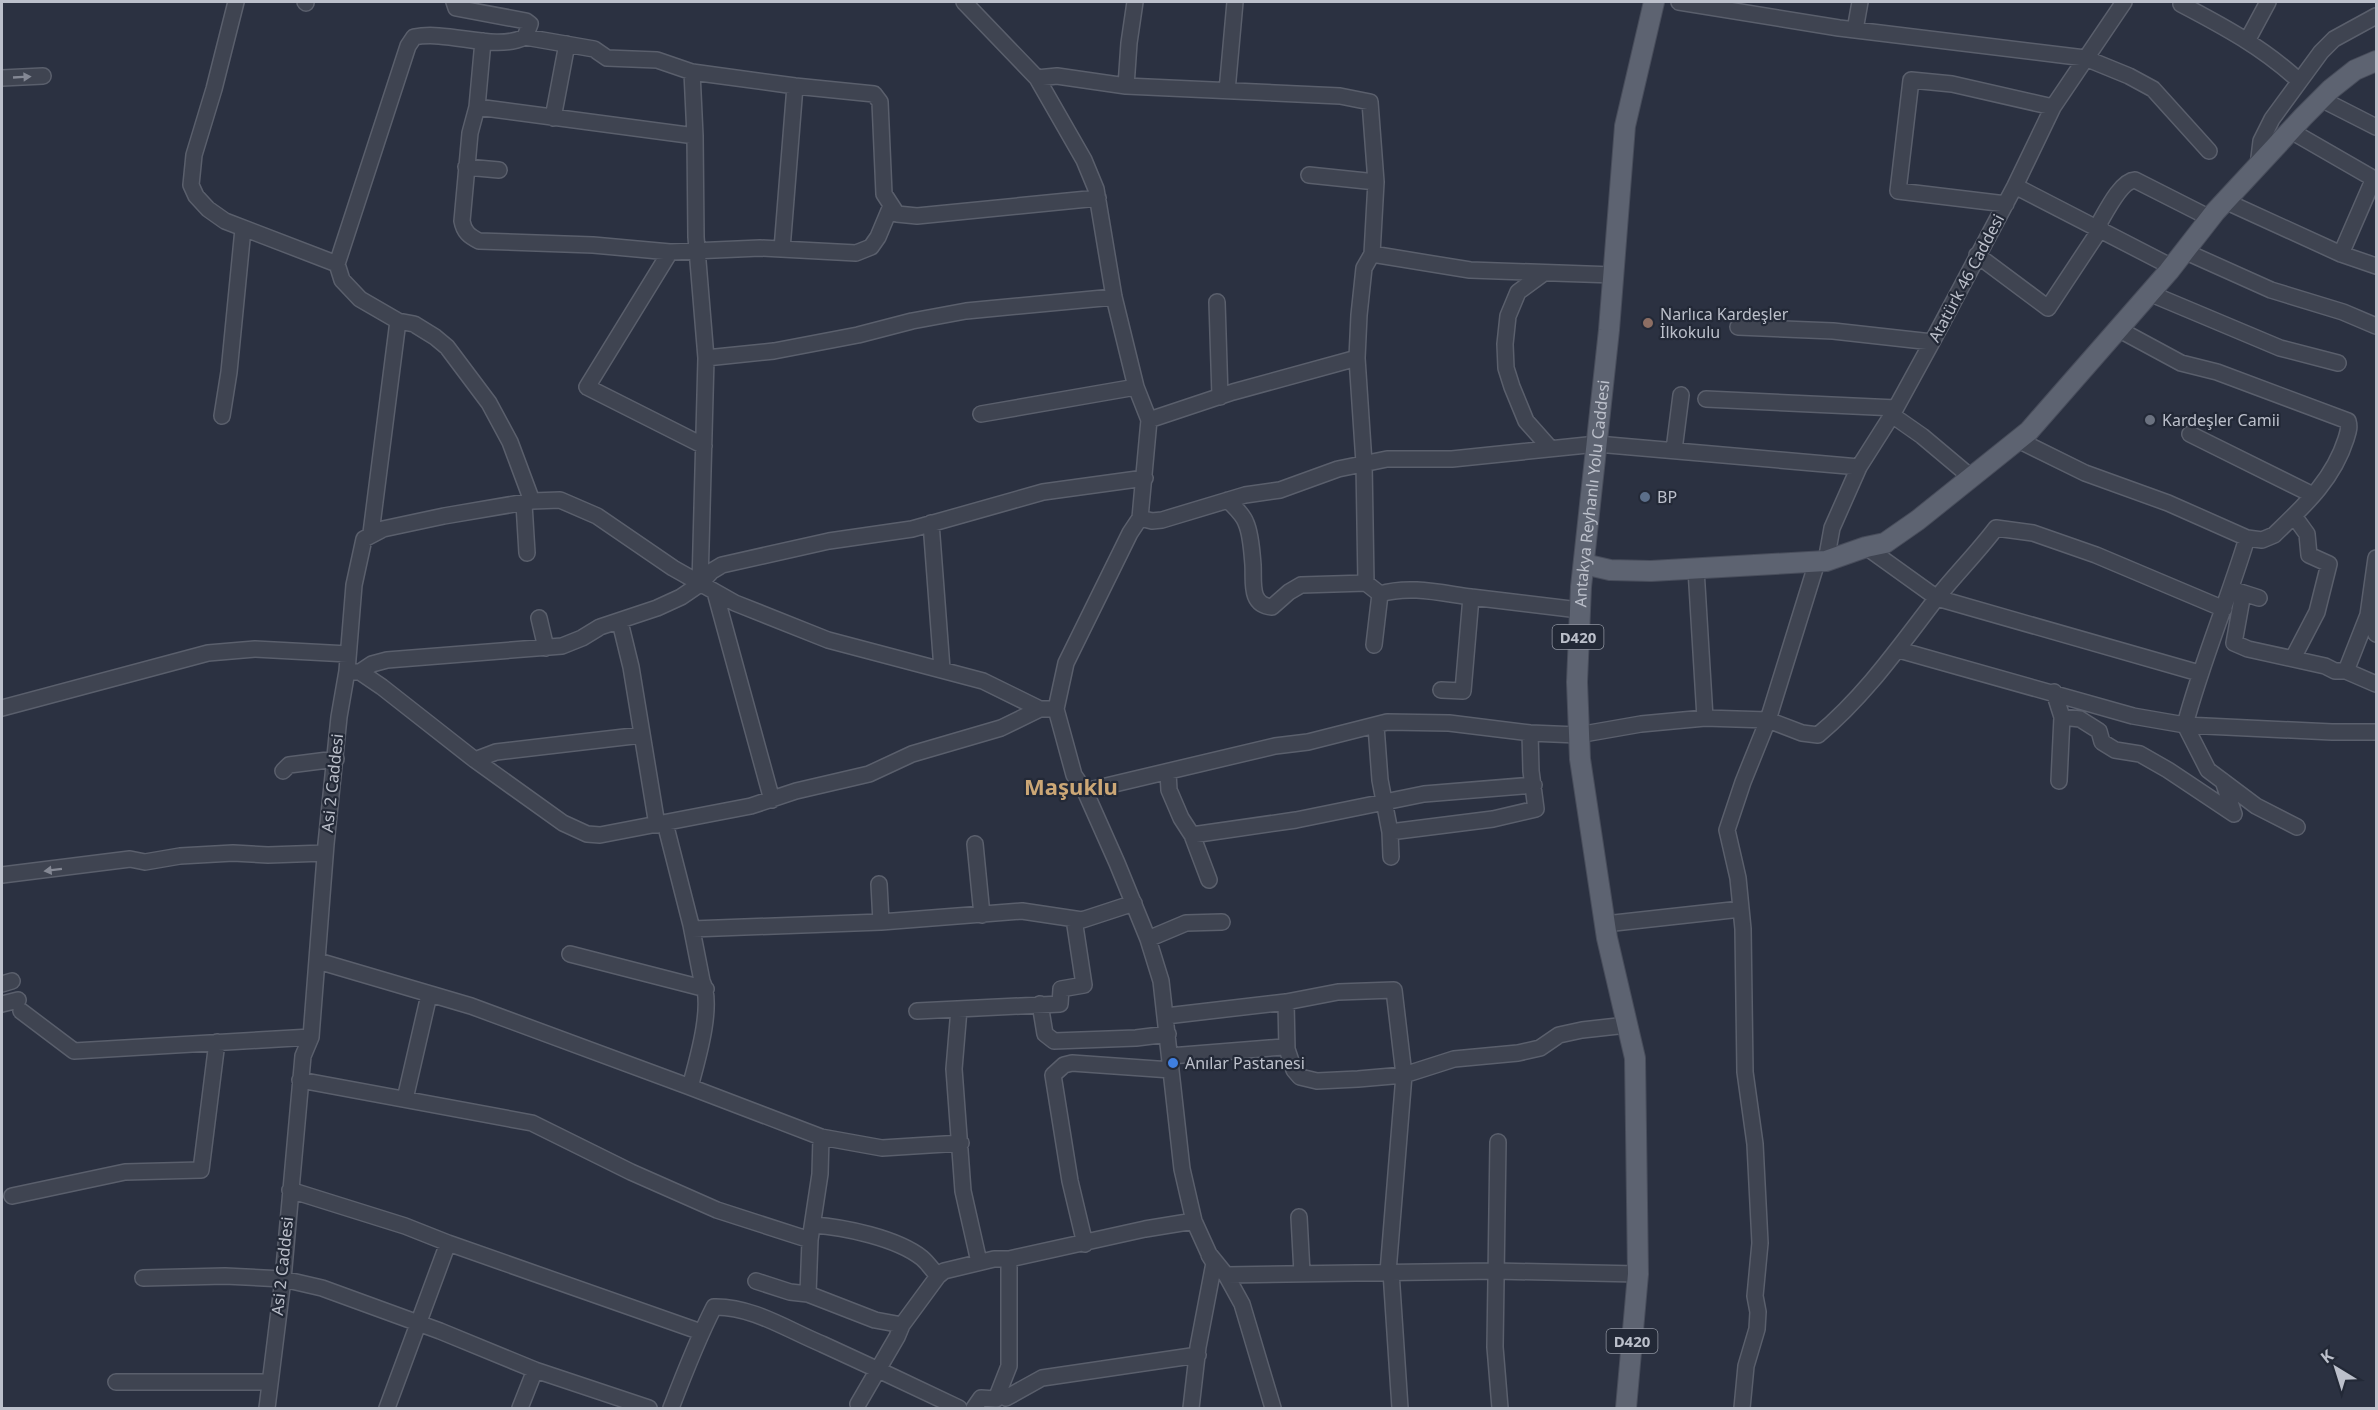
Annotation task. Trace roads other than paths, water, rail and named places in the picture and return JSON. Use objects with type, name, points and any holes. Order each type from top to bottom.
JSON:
[{"type":"main road","name":"Antakya Reyhanlı Yolu Caddesi","points":[[1638,1274],[1635,1058],[1605,924],[1578,735],[1579,610],[1598,444],[1625,126],[1654,2]]},
{"type":"main road","points":[[1584,564],[1620,570],[1696,569],[1822,562],[1884,543],[1918,520],[2029,431],[2178,259],[2210,218],[2291,130],[2321,99],[2355,70],[2376,61]]},
{"type":"main road","name":"D420","points":[[1626,1408],[1638,1274]]},
{"type":"street","points":[[236,2],[214,89],[194,154],[191,185],[196,196],[208,209],[225,221],[337,264]]},
{"type":"street","points":[[454,2],[456,8],[526,21],[530,24],[525,37]]},
{"type":"street","points":[[964,2],[1037,78],[1084,160],[1096,189],[1114,297],[1136,387],[1149,420],[1140,518],[1130,533],[1066,663],[1056,709],[1074,775],[1085,791],[1134,903],[1161,981],[1182,1169],[1194,1221],[1214,1263],[1191,1408]]},
{"type":"street","points":[[1126,86],[1135,2]]},
{"type":"street","points":[[1227,91],[1235,2]]},
{"type":"street","points":[[1679,2],[1855,30],[2085,58],[2129,76],[2153,89],[2209,151]]},
{"type":"street","points":[[1855,30],[1860,2]]},
{"type":"street","name":"Atatürk 46 Caddesi","points":[[1742,1408],[1746,1366],[1757,1329],[1758,1312],[1755,1296],[1760,1243],[1755,1144],[1745,1072],[1746,1012],[1741,909],[1738,878],[1727,830],[1768,720],[1832,528],[1859,467],[1894,411],[1932,342],[2006,204],[2053,106],[2124,2]]},
{"type":"street","points":[[2247,41],[2268,2]]},
{"type":"street","points":[[2181,4],[2247,41],[2284,67],[2299,81]]},
{"type":"street","points":[[2258,166],[2261,141],[2272,119],[2321,52],[2334,39],[2376,16]]},
{"type":"street","points":[[527,553],[528,503],[510,441],[489,403],[447,347],[414,324],[398,321],[360,299],[342,280],[337,264],[401,66],[414,37],[437,34],[483,41],[516,41],[525,37],[594,49],[608,58],[657,60],[692,72],[874,94],[880,102],[884,194],[897,214],[917,216],[1098,198]]},
{"type":"street","points":[[483,41],[477,107],[470,133],[466,166],[462,221],[469,236],[478,241],[593,245],[670,252],[782,249],[856,253],[871,247],[878,237],[891,206]]},
{"type":"street","points":[[553,118],[567,44]]},
{"type":"street","points":[[692,72],[696,237],[706,358],[700,584]]},
{"type":"street","points":[[2,78],[43,76]]},
{"type":"street","points":[[1037,78],[1057,76],[1126,86],[1340,96],[1370,102],[1376,182],[1372,254],[1364,268],[1357,358],[1364,464],[1366,583]]},
{"type":"street","points":[[2006,204],[1898,191],[1911,80],[1952,84],[2053,106]]},
{"type":"street","points":[[782,249],[795,86]]},
{"type":"street","points":[[2321,99],[2376,127]]},
{"type":"street","points":[[477,107],[695,136]]},
{"type":"street","points":[[2291,130],[2375,179],[2341,254]]},
{"type":"street","points":[[466,166],[498,170]]},
{"type":"street","points":[[1309,175],[1376,182]]},
{"type":"street","points":[[1977,255],[2048,308],[2123,186],[2130,180],[2135,180],[2210,218]]},
{"type":"street","points":[[2015,186],[2099,228],[2178,259],[2343,312],[2376,326]]},
{"type":"street","points":[[2225,201],[2341,254],[2376,265]]},
{"type":"street","points":[[222,416],[229,372],[243,229]]},
{"type":"street","points":[[670,252],[587,387],[704,446]]},
{"type":"street","points":[[1372,254],[1470,270],[1614,275]]},
{"type":"street","points":[[1544,273],[1518,292],[1508,316],[1505,344],[1506,368],[1526,421],[1550,448]]},
{"type":"street","points":[[2149,293],[2280,348],[2338,363]]},
{"type":"street","points":[[706,358],[795,347],[858,336],[912,321],[966,312],[1114,297]]},
{"type":"street","points":[[1217,302],[1220,397]]},
{"type":"street","name":"Asi 2 Caddesi","points":[[267,1408],[283,1279],[300,1080],[303,1056],[310,1036],[318,961],[325,853],[339,717],[354,672],[348,654],[354,585],[361,546],[364,539],[371,533],[398,321]]},
{"type":"street","points":[[1738,327],[1833,332],[1932,342]]},
{"type":"street","points":[[2018,440],[2085,473],[2168,503],[2247,538],[2262,540],[2274,535],[2325,481],[2341,455],[2350,427],[2348,421],[2217,372],[2181,363],[2118,329]]},
{"type":"street","points":[[1149,420],[1357,358]]},
{"type":"street","points":[[981,414],[1136,387]]},
{"type":"street","points":[[1674,450],[1681,395]]},
{"type":"street","points":[[1706,399],[1894,411],[1972,478]]},
{"type":"street","points":[[2190,434],[2313,495]]},
{"type":"street","points":[[1140,518],[1152,521],[1162,520],[1245,495],[1280,489],[1338,469],[1387,459],[1452,459],[1598,444],[1859,467]]},
{"type":"street","points":[[354,672],[387,660],[529,656],[546,648],[562,646],[600,627],[620,622],[665,604],[700,584],[712,571],[722,566],[829,541],[912,529],[1043,492],[1145,478]]},
{"type":"street","points":[[371,533],[444,516],[549,499],[576,506],[597,516],[635,544],[735,603],[828,640],[983,681],[1040,709]]},
{"type":"street","points":[[1228,500],[1247,523],[1253,563],[1253,592],[1257,601],[1264,606],[1272,607],[1301,585],[1366,583],[1380,594]]},
{"type":"street","points":[[2293,658],[2316,612],[2329,564],[2309,555],[2307,534],[2294,516]]},
{"type":"street","points":[[931,523],[942,669]]},
{"type":"street","points":[[1085,791],[1275,746],[1308,742],[1387,722],[1449,723],[1530,733],[1578,735],[1641,724],[1705,718],[1768,720],[1802,733],[1818,735],[1842,715],[1899,650],[1937,598],[1996,528],[2033,533],[2096,555],[2224,609]]},
{"type":"street","points":[[2247,538],[2237,591],[2234,643],[2248,649],[2325,666],[2334,671],[2346,671],[2376,684]]},
{"type":"street","points":[[1866,547],[1937,598],[2199,673]]},
{"type":"street","points":[[2346,671],[2368,615],[2376,558]]},
{"type":"street","points":[[1696,569],[1705,718]]},
{"type":"street","points":[[1380,594],[1409,589],[1579,610]]},
{"type":"street","points":[[2237,591],[2259,598]]},
{"type":"street","points":[[2237,591],[2224,609],[2199,673],[2185,725],[2208,770],[2256,806],[2297,826]]},
{"type":"street","points":[[715,592],[772,800]]},
{"type":"street","points":[[1374,645],[1380,594]]},
{"type":"street","points":[[1441,690],[1463,691],[1471,597]]},
{"type":"street","points":[[2368,615],[2376,634]]},
{"type":"street","points":[[539,618],[546,648]]},
{"type":"street","points":[[620,622],[631,667],[642,735],[661,824],[692,929],[702,981],[706,989],[706,1011],[690,1087]]},
{"type":"street","points":[[2,708],[208,653],[255,649],[348,654]]},
{"type":"street","points":[[1899,650],[2133,716],[2185,725],[2376,732]]},
{"type":"street","points":[[354,672],[563,823],[587,834],[600,835],[772,800],[869,774],[912,754],[1001,728],[1040,709],[1056,709]]},
{"type":"street","points":[[2054,692],[2062,717],[2059,781]]},
{"type":"street","points":[[2062,717],[2080,719],[2099,731],[2102,742],[2115,750],[2140,754],[2234,814],[2223,781]]},
{"type":"street","points":[[1376,726],[1391,856]]},
{"type":"street","points":[[1390,832],[1493,819],[1536,809],[1530,733]]},
{"type":"street","points":[[475,760],[495,752],[642,735]]},
{"type":"street","points":[[283,771],[289,765],[336,759]]},
{"type":"street","points":[[1168,772],[1169,790],[1181,818],[1192,835],[1209,880]]},
{"type":"street","points":[[1192,835],[1296,820],[1424,794],[1534,785]]},
{"type":"street","points":[[975,844],[982,915]]},
{"type":"street","points":[[2,875],[130,859],[146,862],[180,856],[233,853],[268,855],[325,853]]},
{"type":"street","points":[[879,884],[881,921]]},
{"type":"street","points":[[692,929],[881,921],[1022,911],[1082,920],[1134,903]]},
{"type":"street","points":[[1605,924],[1741,909]]},
{"type":"street","points":[[917,1011],[1060,1004],[1061,989],[1084,985],[1074,919]]},
{"type":"street","points":[[1148,939],[1186,923],[1222,922]]},
{"type":"street","points":[[570,954],[706,989]]},
{"type":"street","points":[[318,961],[471,1006],[821,1137],[882,1148],[961,1143]]},
{"type":"street","points":[[1166,1016],[1286,1002],[1338,992],[1394,990],[1404,1076],[1390,1272],[1400,1408]]},
{"type":"street","points":[[405,1099],[429,994]]},
{"type":"street","points":[[1286,1002],[1287,1048],[1294,1070],[1300,1077],[1317,1081],[1404,1076],[1454,1059],[1518,1053],[1540,1048],[1559,1035],[1570,1032],[1627,1025]]},
{"type":"street","points":[[2,1004],[20,1005],[74,1051],[310,1036]]},
{"type":"street","points":[[1040,1004],[1045,1034],[1054,1041],[1168,1035]]},
{"type":"street","points":[[959,1009],[954,1069],[963,1191],[979,1262]]},
{"type":"street","points":[[12,1196],[126,1172],[201,1170],[217,1042]]},
{"type":"street","points":[[1085,1244],[1070,1181],[1053,1075],[1064,1065],[1072,1063],[1171,1063],[1287,1048]]},
{"type":"street","points":[[300,1080],[532,1123],[717,1210],[810,1240]]},
{"type":"street","points":[[808,1294],[810,1240],[820,1174],[821,1137]]},
{"type":"street","points":[[1498,1142],[1495,1347],[1500,1408]]},
{"type":"street","points":[[290,1190],[405,1226],[701,1332]]},
{"type":"street","points":[[1299,1217],[1302,1273]]},
{"type":"street","points":[[858,1404],[897,1338],[902,1324],[944,1271],[979,1262],[1009,1259],[1145,1229],[1194,1221]]},
{"type":"street","points":[[813,1225],[837,1227],[887,1241],[922,1258],[938,1276]]},
{"type":"street","points":[[387,1408],[448,1243]]},
{"type":"street","points":[[1209,1254],[1226,1275],[1242,1304],[1272,1408]]},
{"type":"street","points":[[1004,1402],[1009,1365],[1009,1259]]},
{"type":"street","points":[[1226,1275],[1495,1271],[1638,1274]]},
{"type":"street","points":[[143,1278],[225,1276],[283,1279],[322,1288],[536,1370],[649,1408]]},
{"type":"street","points":[[756,1281],[790,1292],[808,1294],[876,1320],[902,1324]]},
{"type":"street","points":[[671,1408],[701,1332],[714,1307],[725,1307],[772,1321],[878,1368],[959,1408]]},
{"type":"street","points":[[974,1408],[981,1398],[1004,1402],[1042,1378],[1198,1355]]},
{"type":"street","points":[[520,1408],[536,1370]]},
{"type":"street","points":[[116,1382],[270,1382]]},
{"type":"place","name":"Narlıca Kardeşler İlkokulu","points":[[1648,323]]},
{"type":"place","name":"Kardeşler Camii","points":[[2150,420]]},
{"type":"place","name":"BP","points":[[1645,497]]},
{"type":"place","name":"Anılar Pastanesi","points":[[1173,1063]]},
{"type":"district","name":"Maşuklu","points":[[1071,786]]}]
